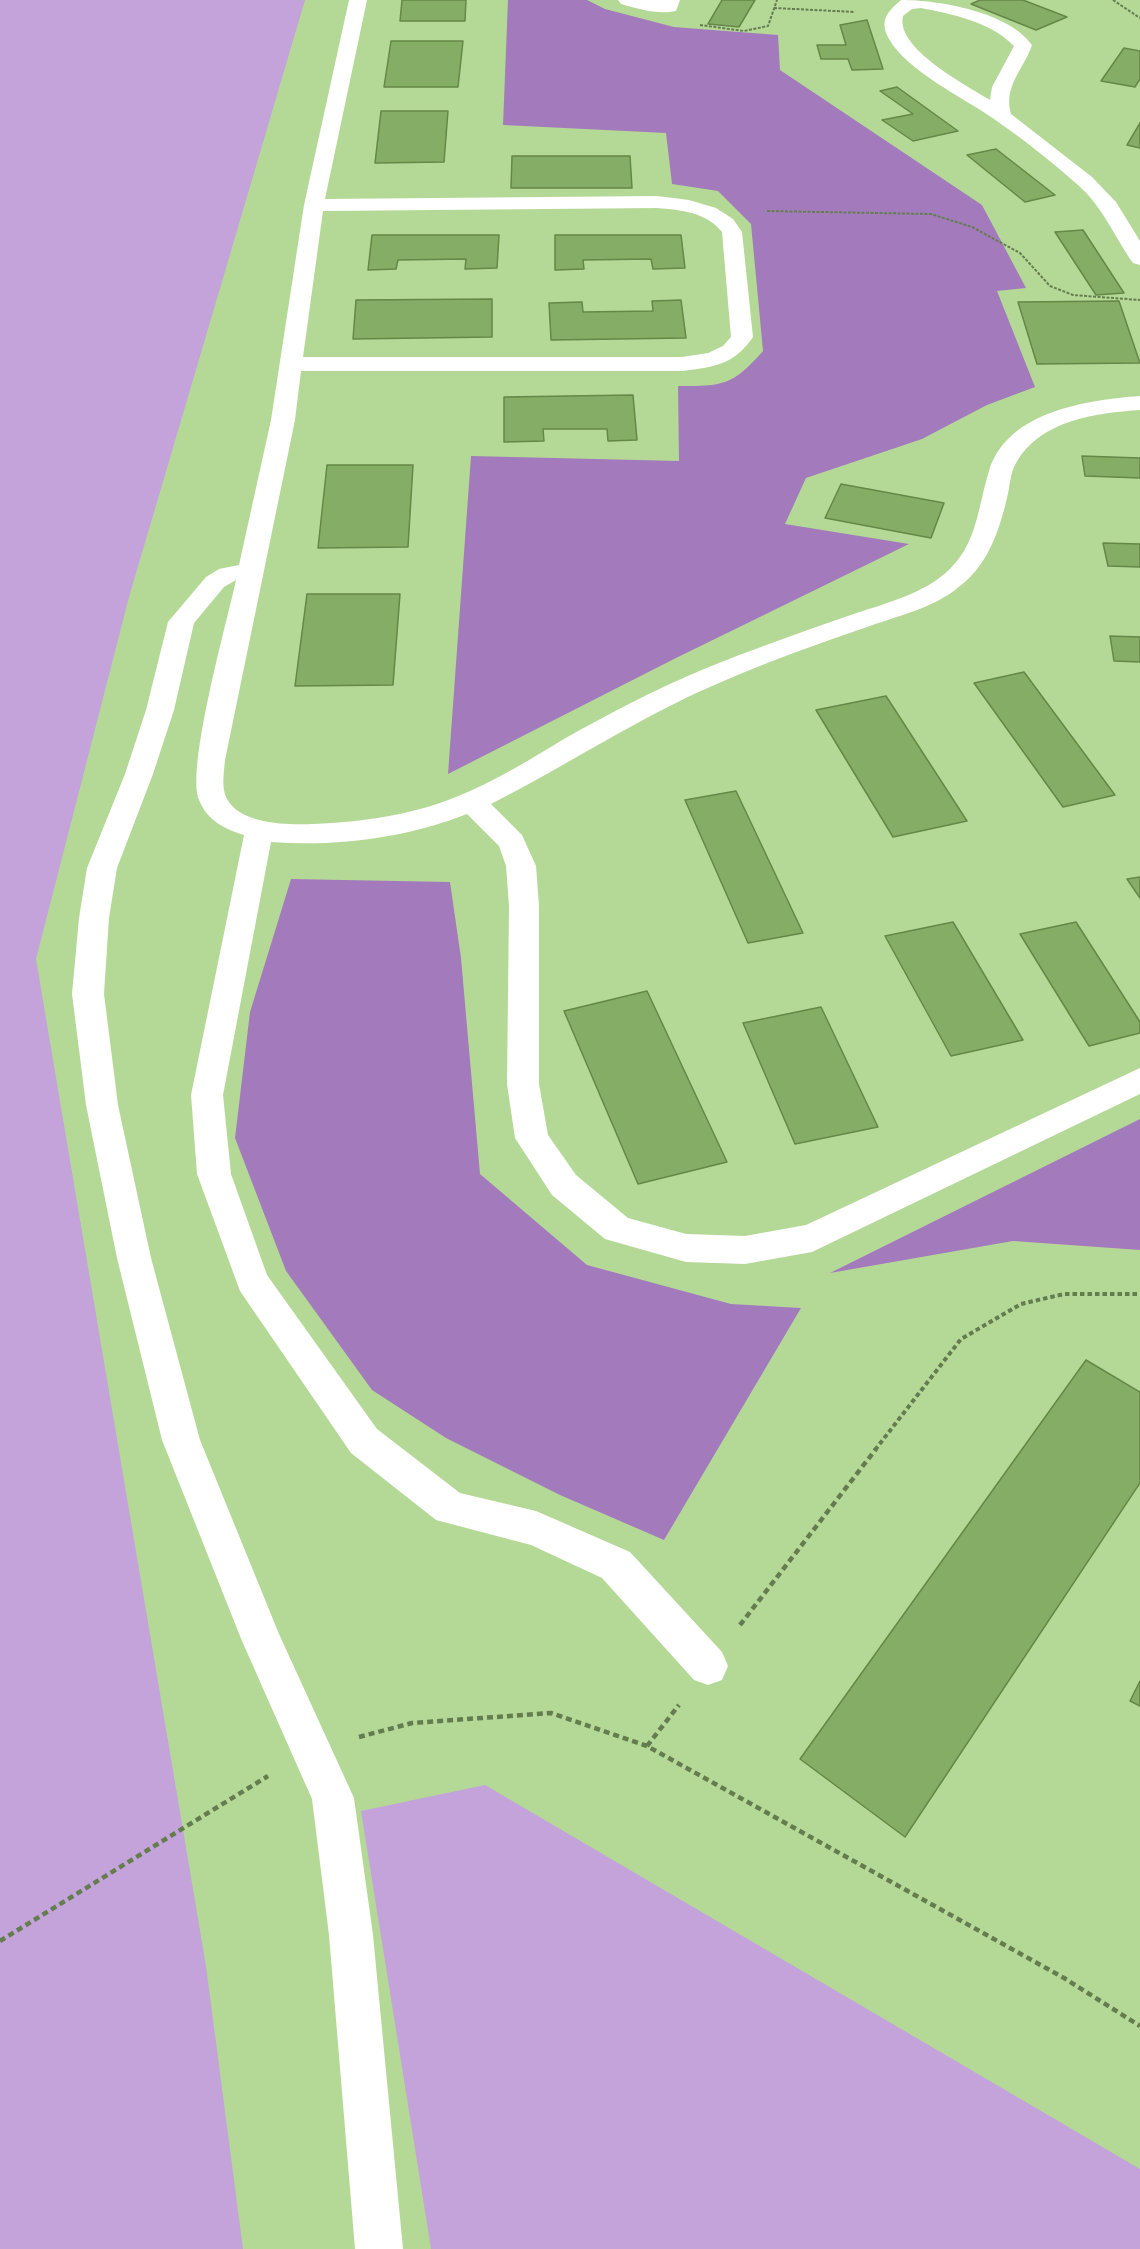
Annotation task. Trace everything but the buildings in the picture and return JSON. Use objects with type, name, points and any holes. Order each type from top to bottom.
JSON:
[{"type":"street","points":[[358,0],[314,205],[283,420],[216,732],[209,776],[215,805],[226,819],[258,831],[293,835],[344,833],[438,815],[471,802],[644,705],[705,678],[929,596],[953,582],[983,544],[1004,464],[1016,447],[1038,429],[1068,413],[1101,406],[1140,403]]},
{"type":"street","points":[[627,0],[647,6],[670,3]]},
{"type":"street","points":[[1002,116],[997,105],[998,89],[1020,57],[1023,45],[1017,37],[1005,29],[940,6],[921,3],[907,4],[895,14],[893,28],[902,45],[924,65],[1002,116],[1085,181],[1109,206],[1140,259]]},
{"type":"street","points":[[291,364],[682,364],[724,356],[736,347],[742,337],[732,232],[727,224],[704,210],[684,204],[657,202],[314,205]]},
{"type":"street","points":[[250,571],[228,574],[215,582],[181,622],[160,710],[139,774],[102,868],[94,918],[88,994],[102,1105],[118,1182],[134,1258],[181,1440],[262,1641],[333,1798],[351,1935],[379,2249]]},
{"type":"street","points":[[471,802],[512,842],[521,866],[524,906],[523,1084],[532,1138],[564,1185],[617,1229],[686,1248],[745,1250],[812,1238],[1140,1080]]},
{"type":"street","points":[[258,831],[207,1095],[214,1174],[252,1281],[364,1441],[450,1508],[536,1529],[616,1565],[708,1666]]},
{"type":"path","points":[[670,3],[690,24],[744,31],[768,26],[777,0]]},
{"type":"path","points":[[1113,0],[1140,18]]},
{"type":"path","points":[[774,8],[895,14]]},
{"type":"path","points":[[704,210],[931,213],[972,227],[1020,253],[1050,286],[1073,295],[1140,300]]},
{"type":"path","points":[[647,1746],[961,1339],[1020,1304],[1064,1294],[1140,1294]]},
{"type":"path","points":[[0,1941],[311,1750],[412,1722],[551,1713],[647,1746],[1064,1978],[1140,2026]]},
{"type":"shaded area","points":[[0,0],[305,0],[129,597],[36,959],[206,1966],[243,2249],[0,2249]]},
{"type":"shaded area","points":[[508,0],[587,0],[605,9],[674,27],[778,35],[780,70],[982,205],[1026,288],[997,291],[1035,387],[987,405],[922,439],[806,478],[785,524],[909,544],[674,659],[448,774],[471,456],[679,461],[678,386],[726,382],[743,371],[763,351],[751,224],[718,191],[672,184],[666,133],[503,125]]},
{"type":"shaded area","points":[[291,879],[450,882],[461,958],[480,1174],[587,1265],[731,1304],[801,1308],[664,1540],[560,1495],[446,1438],[372,1390],[286,1271],[235,1138],[250,1012]]},
{"type":"shaded area","points":[[1140,1119],[1140,1250],[1013,1241],[830,1273]]},
{"type":"shaded area","points":[[485,1785],[1140,2169],[1140,2249],[431,2249],[361,1811]]}]
